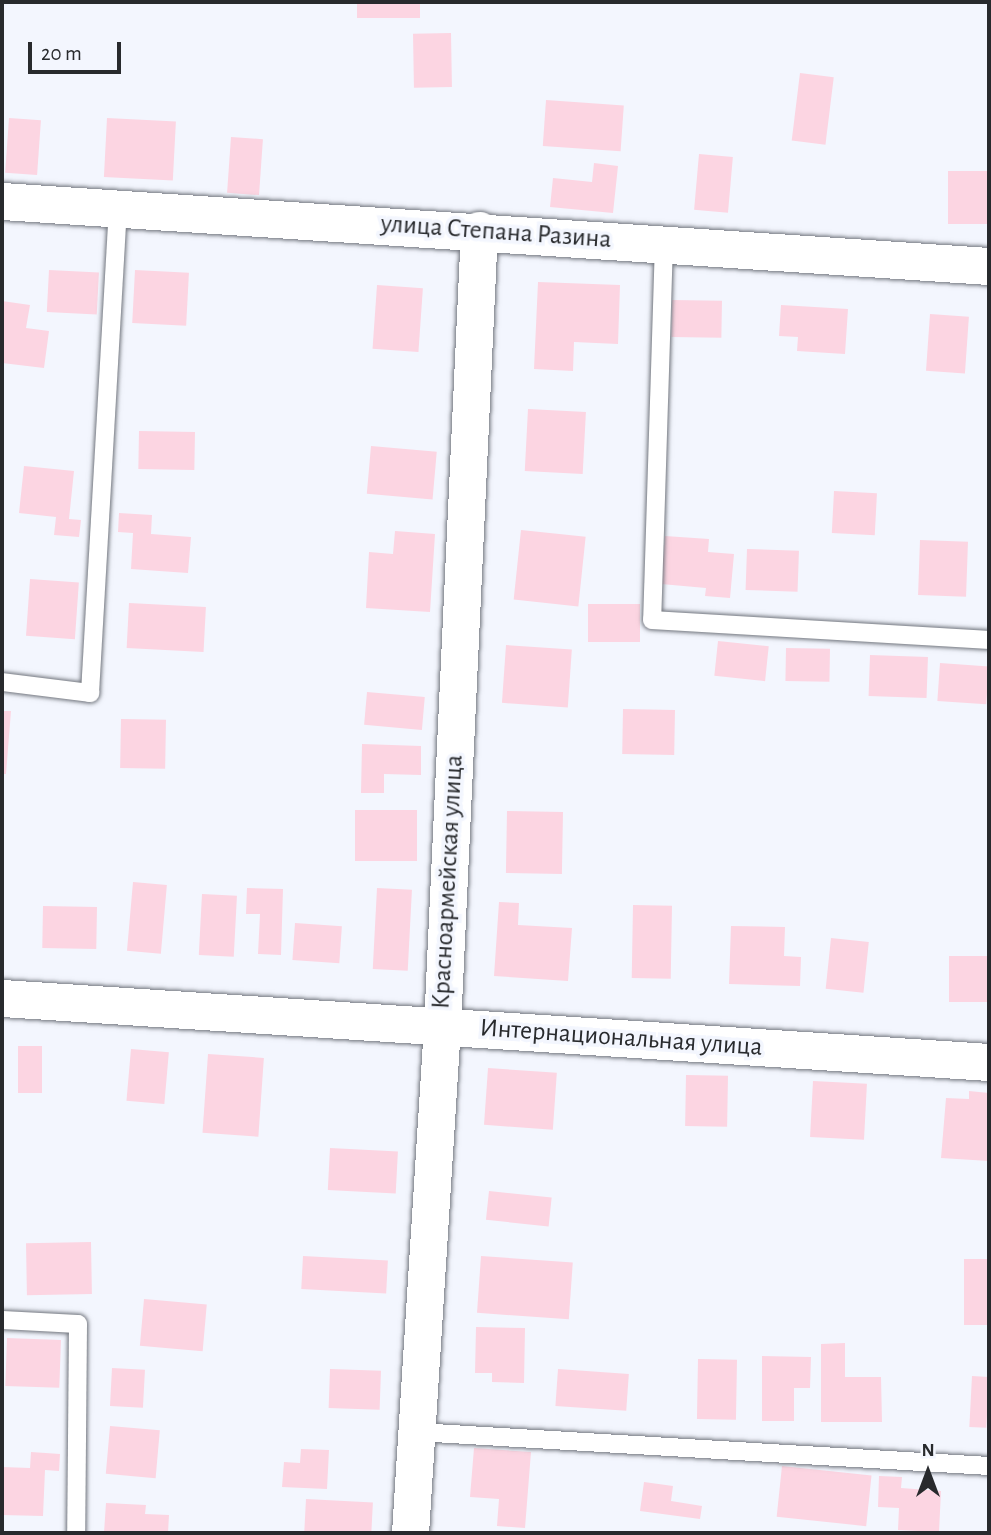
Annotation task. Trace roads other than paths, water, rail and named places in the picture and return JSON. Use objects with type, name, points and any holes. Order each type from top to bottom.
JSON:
[{"type":"street","name":"улица Степана Разина","points":[[2,201],[989,265]]},
{"type":"street","name":"Красноармейская улица","points":[[411,1533],[442,1026],[479,230]]},
{"type":"street","name":"Интернациональная улица","points":[[2,998],[989,1062]]},
{"type":"lane","points":[[2,682],[90,693],[118,208]]},
{"type":"lane","points":[[664,243],[652,620],[989,640]]},
{"type":"lane","points":[[2,1320],[78,1324],[76,1533]]},
{"type":"lane","points":[[417,1432],[989,1466]]}]
